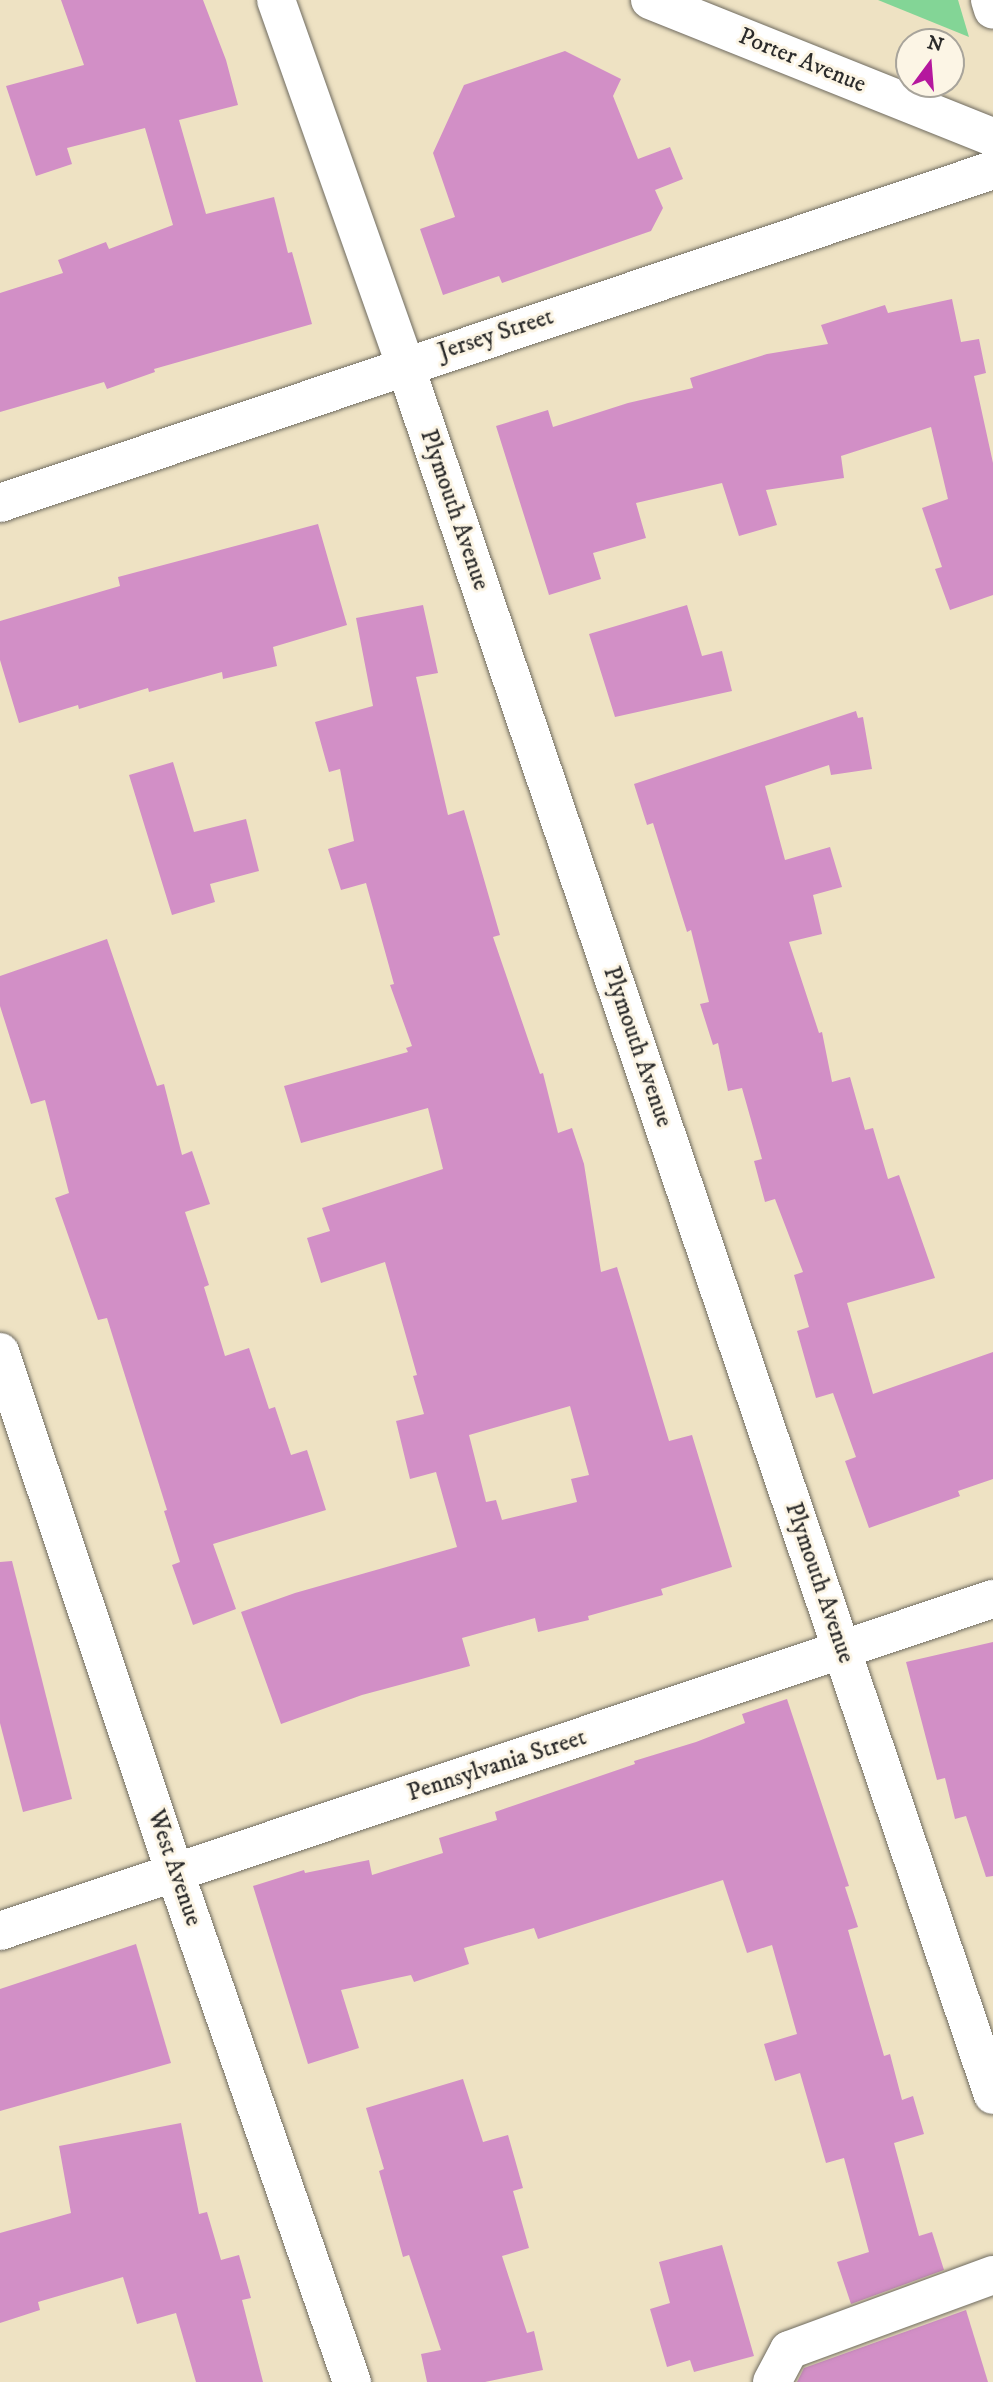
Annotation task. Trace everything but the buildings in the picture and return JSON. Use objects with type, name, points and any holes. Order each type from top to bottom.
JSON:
[{"type":"street","name":"Plymouth Avenue","points":[[276,0],[405,365],[993,2095]]},
{"type":"street","name":"Porter Avenue","points":[[650,0],[993,137]]},
{"type":"street","points":[[990,0],[993,10]]},
{"type":"street","name":"Jersey Street","points":[[0,503],[993,170]]},
{"type":"street","name":"West Avenue","points":[[0,1352],[352,2382]]},
{"type":"street","name":"Pennsylvania Street","points":[[0,1931],[993,1600]]},
{"type":"street","points":[[772,2382],[789,2350],[993,2275]]},
{"type":"green space","points":[[878,0],[958,0],[969,37],[965,35],[965,28],[947,28]]}]
